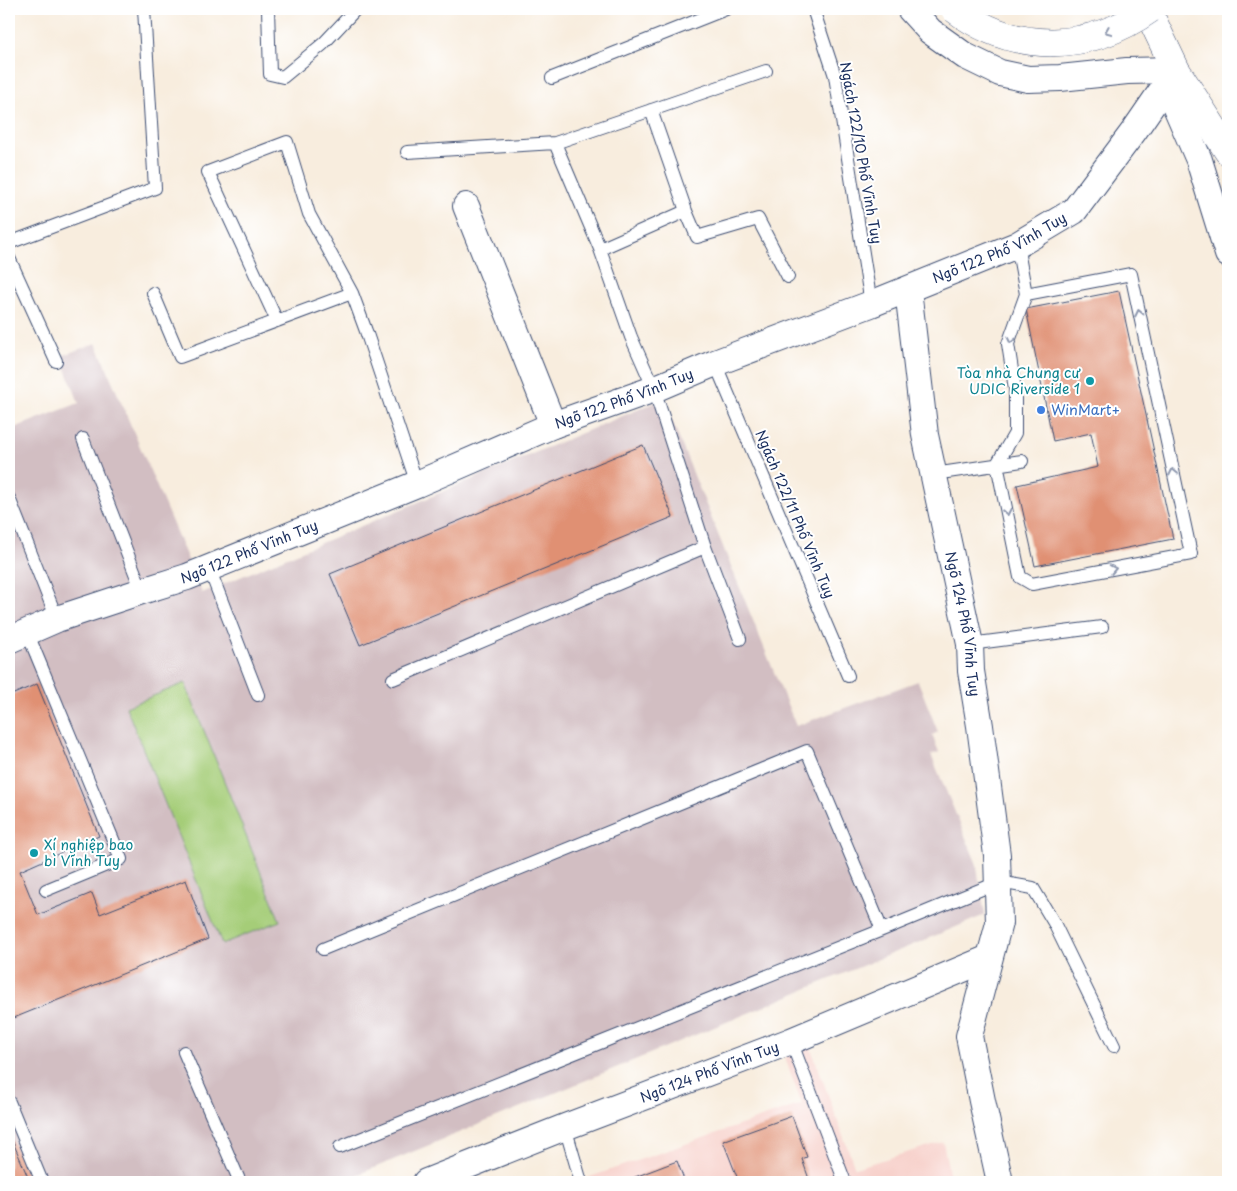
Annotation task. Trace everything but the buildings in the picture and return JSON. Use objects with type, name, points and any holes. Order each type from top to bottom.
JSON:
[{"type":"main road","points":[[955,9],[971,21],[1011,38],[1030,42],[1052,42],[1095,36],[1135,19],[1149,9],[1176,70],[1228,151]]},
{"type":"street","points":[[910,9],[930,31],[965,56],[1000,73],[1028,79],[1060,78],[1127,71],[1176,70],[1176,106],[1199,160],[1228,254]]},
{"type":"street","name":"Ngõ 122 Phố Vĩnh Tuy","points":[[18,636],[57,619],[187,577],[417,484],[553,425],[654,389],[715,363],[908,290],[1017,245],[1074,211],[1134,131],[1176,70]]},
{"type":"street","points":[[466,206],[553,425]]},
{"type":"street","name":"Ngõ 124 Phố Vĩnh Tuy","points":[[908,290],[925,435],[970,644],[971,671],[996,847],[999,882],[999,923],[969,1036],[1000,1182]]},
{"type":"street","name":"Ngõ 124 Phố Vĩnh Tuy","points":[[426,1182],[463,1176],[565,1127],[791,1040],[989,958]]},
{"type":"lane","points":[[9,243],[155,188],[144,9]]},
{"type":"lane","points":[[268,9],[270,74],[283,77],[323,44],[356,9]]},
{"type":"lane","points":[[552,78],[726,9]]},
{"type":"lane","name":"Ngách 122/10 Phố Vĩnh Tuy","points":[[813,9],[835,76],[871,304]]},
{"type":"lane","points":[[407,152],[555,143],[766,71]]},
{"type":"lane","points":[[651,110],[697,237],[758,219],[788,278]]},
{"type":"lane","points":[[276,321],[208,172],[286,142],[309,214],[352,293],[417,484]]},
{"type":"lane","points":[[555,143],[600,248],[631,337],[654,389],[705,547],[740,639]]},
{"type":"lane","points":[[600,248],[686,211]]},
{"type":"lane","points":[[1017,245],[1026,294],[1008,344],[1015,389],[1015,432],[997,464],[1020,576],[1032,584],[1191,554],[1131,274],[1026,294]]},
{"type":"lane","points":[[9,258],[56,361]]},
{"type":"lane","points":[[153,293],[180,357],[352,293]]},
{"type":"lane","name":"Ngách 122/11 Phố Vĩnh Tuy","points":[[715,363],[848,676]]},
{"type":"lane","points":[[84,440],[142,591]]},
{"type":"lane","points":[[934,474],[1022,461]]},
{"type":"lane","points":[[9,498],[57,619]]},
{"type":"lane","points":[[393,679],[705,547]]},
{"type":"lane","points":[[209,568],[258,695]]},
{"type":"lane","points":[[970,644],[1102,627]]},
{"type":"lane","points":[[18,636],[121,859],[46,890]]},
{"type":"lane","points":[[323,949],[807,751],[882,930]]},
{"type":"lane","points":[[340,1147],[999,882],[1034,888],[1054,924],[1114,1046]]},
{"type":"lane","points":[[791,1040],[845,1182]]},
{"type":"lane","points":[[184,1052],[240,1182]]},
{"type":"lane","points":[[9,1102],[42,1182]]},
{"type":"lane","points":[[565,1127],[581,1182]]},
{"type":"shaded area","points":[[96,343],[202,593],[663,399],[796,726],[918,681],[938,732],[932,735],[939,752],[931,755],[976,862],[985,915],[340,1182],[9,1182],[9,430],[79,403],[61,356]]},
{"type":"shaded area","points":[[810,1046],[855,1168],[943,1142],[951,1182],[589,1182],[587,1178],[802,1104],[784,1055]]},
{"type":"green space","points":[[185,683],[280,921],[222,944],[126,707]]},
{"type":"place","name":"Tòa nhà Chung cư UDIC Riverside 1","points":[[1090,381]]},
{"type":"place","name":"WinMart+","points":[[1041,410]]},
{"type":"place","name":"Xí nghiệp bao bì Vĩnh Tuy","points":[[34,853]]}]
